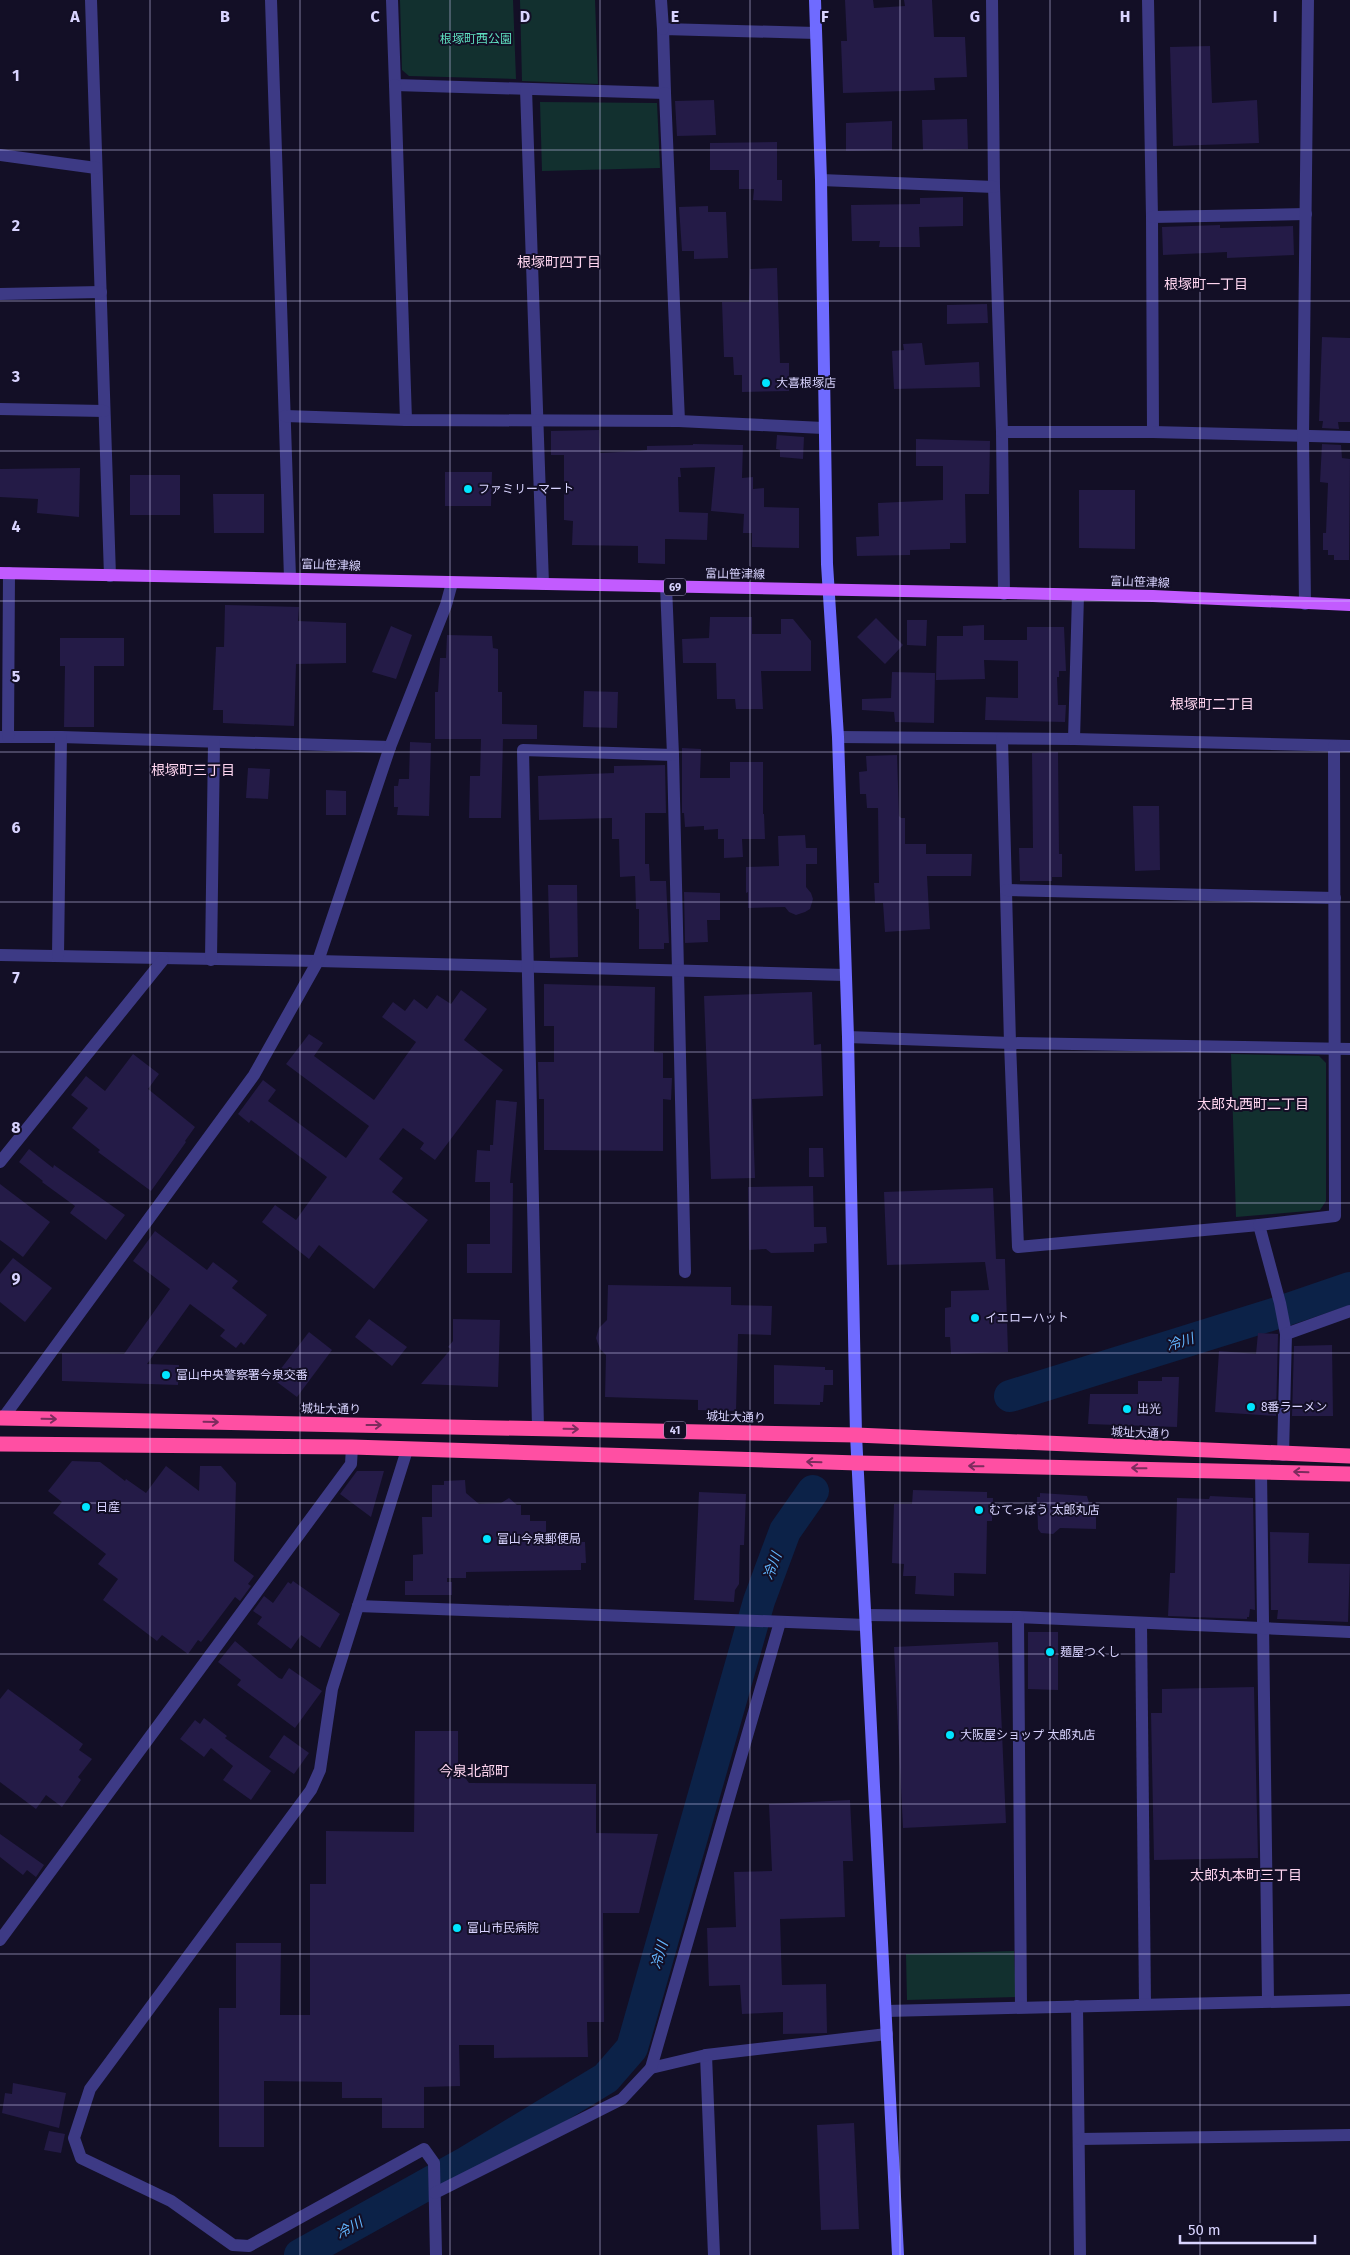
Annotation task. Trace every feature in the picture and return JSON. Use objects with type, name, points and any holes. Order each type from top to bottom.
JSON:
[{"type":"highway","name":"城址大通り","points":[[1,1419],[856,1435],[1350,1456]]},
{"type":"highway","points":[[0,1444],[352,1447],[858,1463],[1261,1470],[1350,1474]]},
{"type":"main road","name":"富山笹津線","points":[[5,573],[1153,596],[1350,605]]},
{"type":"street","points":[[91,0],[110,576]]},
{"type":"street","points":[[271,0],[290,578]]},
{"type":"street","points":[[392,0],[406,420]]},
{"type":"street","points":[[661,0],[679,421]]},
{"type":"street","points":[[815,0],[821,180],[823,428],[828,589],[838,737],[848,1036],[856,1435],[898,2255]]},
{"type":"street","points":[[992,0],[994,187],[1002,432],[1004,594]]},
{"type":"street","points":[[1148,0],[1152,217],[1152,432]]},
{"type":"street","points":[[1305,604],[1302,436],[1308,0]]},
{"type":"street","points":[[663,29],[816,33]]},
{"type":"street","points":[[395,85],[665,93]]},
{"type":"street","points":[[526,89],[543,584]]},
{"type":"street","points":[[0,155],[96,168]]},
{"type":"street","points":[[821,180],[994,187]]},
{"type":"street","points":[[1152,217],[1306,214]]},
{"type":"street","points":[[0,294],[101,292]]},
{"type":"street","points":[[0,409],[104,411]]},
{"type":"street","points":[[285,416],[406,420],[679,421],[823,428]]},
{"type":"street","points":[[1002,432],[1152,432],[1350,437]]},
{"type":"street","points":[[5,573],[4,737],[390,747]]},
{"type":"street","points":[[1,1419],[254,1075],[318,961],[390,747],[446,605],[452,583]]},
{"type":"street","points":[[666,586],[673,755],[685,1272]]},
{"type":"street","points":[[1074,739],[1078,595]]},
{"type":"street","points":[[58,956],[61,737]]},
{"type":"street","points":[[838,737],[1074,739],[1350,746]]},
{"type":"street","points":[[1002,739],[1010,1042],[1018,1247],[1260,1225],[1336,1216],[1334,746]]},
{"type":"street","points":[[211,960],[214,742]]},
{"type":"street","points":[[538,1428],[523,750],[673,755]]},
{"type":"street","points":[[1006,890],[1335,898]]},
{"type":"street","points":[[0,955],[163,960],[318,961],[845,975]]},
{"type":"street","points":[[0,1162],[163,960]]},
{"type":"street","points":[[848,1036],[1010,1042],[1350,1049]]},
{"type":"street","points":[[1260,1225],[1286,1334],[1284,1454]]},
{"type":"street","points":[[1286,1334],[1350,1311]]},
{"type":"street","points":[[0,1940],[351,1464],[352,1447]]},
{"type":"street","points":[[406,1450],[332,1689],[320,1770],[311,1790],[90,2090],[74,2138],[81,2158],[171,2201],[233,2245],[249,2246],[424,2150],[434,2163],[436,2255]]},
{"type":"street","points":[[1261,1470],[1268,2001]]},
{"type":"street","points":[[358,1606],[780,1622],[1018,1617],[1350,1632]]},
{"type":"street","points":[[1018,1617],[1021,2007]]},
{"type":"street","points":[[434,2193],[622,2099],[651,2068],[780,1622]]},
{"type":"street","points":[[1141,1623],[1145,2004]]},
{"type":"street","points":[[886,2011],[1350,2000]]},
{"type":"street","points":[[1077,2006],[1080,2255]]},
{"type":"street","points":[[651,2068],[706,2055],[887,2034]]},
{"type":"street","points":[[706,2055],[714,2255]]},
{"type":"street","points":[[1079,2139],[1350,2135]]},
{"type":"green space","name":"根塚町西公園","points":[[400,0],[513,0],[516,79],[409,76],[402,70]]},
{"type":"green space","points":[[520,0],[595,0],[598,84],[522,81]]},
{"type":"green space","points":[[540,102],[657,103],[660,168],[542,171]]},
{"type":"green space","points":[[1231,1054],[1319,1056],[1326,1063],[1326,1201],[1320,1210],[1236,1217]]},
{"type":"green space","points":[[1014,1951],[1016,1997],[907,2000],[906,1954]]},
{"type":"building","points":[[845,0],[873,0],[874,8],[905,6],[904,0],[932,0],[934,37],[965,37],[967,77],[934,78],[935,90],[843,93],[841,41],[847,41]]},
{"type":"building","points":[[1210,46],[1212,103],[1257,100],[1259,143],[1173,146],[1170,47]]},
{"type":"building","points":[[714,100],[716,135],[677,136],[675,101]]},
{"type":"building","points":[[967,119],[968,149],[923,150],[922,120]]},
{"type":"building","points":[[892,121],[892,150],[846,151],[846,123]]},
{"type":"building","points":[[777,142],[777,180],[782,180],[782,201],[753,200],[754,189],[739,189],[739,170],[710,170],[710,143]]},
{"type":"building","points":[[963,197],[963,226],[919,227],[920,247],[879,247],[880,241],[852,241],[851,205],[920,204],[920,198]]},
{"type":"building","points":[[708,206],[708,212],[726,212],[728,258],[694,259],[694,251],[682,251],[679,207]]},
{"type":"building","points":[[1220,225],[1220,228],[1293,226],[1294,255],[1227,258],[1227,252],[1163,255],[1162,227]]},
{"type":"building","points":[[777,268],[780,363],[789,363],[789,391],[742,392],[742,375],[734,375],[733,357],[724,357],[722,302],[749,302],[750,269]]},
{"type":"building","points":[[987,304],[988,323],[947,324],[947,305]]},
{"type":"building","points":[[1322,337],[1350,338],[1350,422],[1338,422],[1339,429],[1322,428],[1323,421],[1319,421]]},
{"type":"building","points":[[922,343],[925,365],[979,362],[980,387],[894,389],[892,351],[904,350],[903,344]]},
{"type":"building","points":[[599,430],[600,453],[647,450],[647,446],[693,444],[743,445],[742,478],[753,477],[753,489],[764,488],[764,507],[799,508],[799,548],[752,547],[752,533],[743,533],[744,514],[711,511],[715,467],[680,468],[681,477],[678,477],[679,512],[708,513],[707,540],[665,539],[665,564],[638,563],[638,546],[572,545],[573,521],[564,520],[564,455],[551,455],[551,431]]},
{"type":"building","points":[[777,435],[804,437],[803,459],[780,457],[780,450],[776,449]]},
{"type":"building","points":[[916,439],[990,441],[989,494],[965,494],[966,543],[950,543],[950,549],[910,550],[910,555],[857,556],[856,537],[879,536],[878,503],[943,500],[943,466],[916,466]]},
{"type":"building","points":[[1322,444],[1341,445],[1342,458],[1350,459],[1349,560],[1334,560],[1334,555],[1328,555],[1328,550],[1323,550],[1323,533],[1326,533],[1328,483],[1320,482]]},
{"type":"building","points":[[80,468],[79,517],[37,513],[38,499],[0,497],[0,469]]},
{"type":"building","name":"ファミリーマート","points":[[445,472],[492,472],[491,506],[445,506]]},
{"type":"building","points":[[130,475],[180,475],[180,515],[130,515]]},
{"type":"building","points":[[1079,490],[1135,490],[1135,549],[1079,548]]},
{"type":"building","points":[[213,494],[264,494],[264,533],[214,533]]},
{"type":"building","points":[[225,605],[299,607],[298,621],[346,623],[346,663],[296,664],[294,726],[223,723],[223,710],[213,710],[216,647],[224,647]]},
{"type":"building","points":[[710,617],[752,617],[752,634],[781,634],[781,619],[793,619],[811,641],[811,671],[761,671],[763,709],[736,709],[735,699],[717,699],[716,663],[683,663],[682,639],[709,638]]},
{"type":"building","points":[[876,618],[903,645],[885,664],[857,637]]},
{"type":"building","points":[[907,620],[927,620],[926,646],[907,645]]},
{"type":"building","points":[[984,625],[984,640],[1027,640],[1027,627],[1064,627],[1066,671],[1059,671],[1059,677],[1057,677],[1058,705],[1066,705],[1065,722],[985,720],[986,697],[1018,698],[1018,661],[984,660],[985,679],[936,680],[937,636],[963,636],[963,626]]},
{"type":"building","points":[[391,626],[412,635],[396,679],[372,672]]},
{"type":"building","points":[[447,635],[492,636],[493,648],[498,649],[498,692],[502,692],[502,724],[537,725],[537,739],[503,739],[501,818],[469,818],[470,776],[480,776],[481,739],[435,739],[435,692],[438,692],[440,658],[446,658]]},
{"type":"building","points":[[60,638],[124,638],[124,666],[94,666],[94,727],[64,727],[65,666],[60,666]]},
{"type":"building","points":[[892,672],[935,673],[934,723],[895,722],[894,712],[862,710],[862,699],[891,698]]},
{"type":"building","points":[[584,691],[618,692],[617,728],[583,727]]},
{"type":"building","points":[[410,742],[431,743],[429,816],[397,815],[398,807],[394,807],[394,786],[398,786],[399,779],[409,779]]},
{"type":"building","points":[[682,748],[701,749],[700,778],[730,778],[730,762],[763,762],[765,839],[742,839],[743,857],[724,858],[724,839],[718,839],[718,829],[704,830],[704,826],[685,827],[684,813],[682,813]]},
{"type":"building","points":[[1058,752],[1059,854],[1062,854],[1062,877],[1052,877],[1052,881],[1020,881],[1019,848],[1033,848],[1032,753]]},
{"type":"building","points":[[897,755],[899,816],[905,818],[905,844],[926,844],[926,854],[972,854],[971,876],[927,876],[930,929],[885,932],[883,903],[875,903],[874,883],[879,883],[878,808],[867,808],[866,794],[860,794],[859,772],[867,771],[866,756]]},
{"type":"building","points":[[665,765],[666,813],[645,813],[645,864],[649,864],[650,881],[666,881],[669,943],[664,943],[664,949],[639,949],[639,909],[636,909],[635,876],[620,877],[619,839],[612,839],[612,818],[539,820],[538,776],[614,773],[614,766]]},
{"type":"building","points":[[248,768],[270,769],[268,799],[246,798]]},
{"type":"building","points":[[326,790],[346,791],[346,815],[326,815]]},
{"type":"building","points":[[1133,806],[1159,806],[1160,870],[1135,871]]},
{"type":"building","points":[[805,835],[806,848],[817,848],[817,864],[806,864],[806,887],[813,899],[810,909],[796,915],[789,912],[785,907],[748,908],[746,867],[779,866],[778,836]]},
{"type":"building","points":[[548,885],[577,885],[578,957],[550,958]]},
{"type":"building","points":[[684,892],[720,893],[720,920],[707,920],[708,942],[685,943]]},
{"type":"building","points":[[544,984],[655,987],[654,1052],[663,1053],[663,1078],[672,1078],[671,1100],[663,1099],[663,1151],[544,1150],[544,1099],[539,1099],[538,1062],[554,1062],[554,1026],[544,1026]]},
{"type":"building","points":[[461,990],[487,1009],[464,1040],[503,1070],[435,1160],[420,1149],[424,1143],[403,1128],[379,1159],[403,1178],[392,1192],[428,1220],[374,1289],[319,1245],[309,1259],[262,1222],[275,1205],[296,1220],[327,1177],[251,1120],[249,1123],[238,1114],[263,1080],[276,1090],[268,1101],[346,1158],[369,1126],[286,1064],[309,1034],[323,1043],[314,1056],[374,1100],[416,1042],[382,1017],[393,1002],[405,1011],[414,999],[427,1009],[437,995],[451,1004]]},
{"type":"building","points":[[812,992],[814,1045],[821,1044],[823,1096],[752,1099],[755,1178],[711,1179],[704,996]]},
{"type":"building","points":[[133,1054],[159,1074],[148,1089],[195,1127],[151,1191],[98,1152],[100,1150],[72,1128],[88,1108],[71,1095],[86,1076],[105,1091]]},
{"type":"building","points":[[496,1100],[517,1102],[510,1183],[513,1183],[512,1273],[467,1273],[467,1244],[490,1244],[490,1182],[475,1182],[477,1150],[490,1151],[490,1145],[493,1145]]},
{"type":"building","points":[[809,1148],[823,1148],[824,1177],[809,1177]]},
{"type":"building","points":[[29,1149],[53,1168],[54,1165],[125,1215],[106,1240],[70,1213],[75,1206],[42,1182],[19,1162]]},
{"type":"building","points":[[0,1184],[50,1222],[23,1257],[0,1240]]},
{"type":"building","points":[[813,1186],[814,1227],[826,1227],[827,1243],[814,1244],[814,1252],[771,1253],[766,1249],[749,1250],[748,1187]]},
{"type":"building","points":[[993,1188],[996,1259],[1005,1259],[1008,1352],[951,1354],[950,1337],[945,1337],[945,1308],[951,1307],[951,1291],[989,1290],[985,1262],[887,1265],[884,1192]]},
{"type":"building","points":[[155,1231],[207,1270],[213,1262],[238,1281],[232,1288],[267,1315],[244,1345],[241,1342],[236,1348],[220,1336],[225,1330],[190,1304],[147,1364],[179,1365],[178,1385],[62,1381],[62,1353],[124,1354],[170,1289],[133,1261]]},
{"type":"building","points":[[13,1258],[52,1288],[25,1322],[0,1302],[0,1274]]},
{"type":"building","points":[[608,1285],[731,1287],[731,1305],[772,1306],[771,1335],[738,1334],[736,1411],[698,1410],[698,1400],[605,1397],[606,1355],[600,1349],[596,1338],[599,1328],[607,1320]]},
{"type":"building","points":[[369,1319],[407,1347],[392,1366],[355,1337]]},
{"type":"building","points":[[453,1319],[500,1320],[498,1387],[421,1384],[451,1349],[448,1347],[453,1341]]},
{"type":"building","points":[[309,1332],[332,1350],[297,1397],[273,1379]]},
{"type":"building","points":[[1258,1333],[1278,1334],[1276,1416],[1215,1412],[1219,1351],[1256,1354]]},
{"type":"building","points":[[1332,1345],[1333,1416],[1292,1416],[1294,1346]]},
{"type":"building","points":[[774,1365],[825,1367],[825,1370],[833,1370],[833,1385],[824,1385],[823,1402],[820,1402],[820,1405],[774,1404]]},
{"type":"building","points":[[1162,1377],[1179,1377],[1177,1427],[1088,1424],[1090,1394],[1138,1394],[1138,1381],[1162,1381]]},
{"type":"building","points":[[72,1461],[100,1462],[125,1481],[126,1479],[146,1493],[166,1466],[199,1491],[200,1466],[221,1466],[236,1483],[234,1561],[254,1576],[248,1584],[251,1586],[240,1601],[235,1597],[201,1642],[198,1640],[188,1654],[162,1635],[157,1641],[103,1600],[118,1579],[98,1564],[106,1554],[53,1513],[62,1502],[48,1491]]},
{"type":"building","points":[[357,1471],[384,1471],[371,1517],[340,1494]]},
{"type":"building","points":[[465,1480],[466,1493],[479,1504],[501,1503],[509,1498],[517,1505],[521,1505],[521,1515],[530,1515],[530,1521],[546,1521],[546,1542],[585,1542],[586,1563],[581,1563],[581,1570],[466,1572],[466,1578],[447,1578],[447,1582],[452,1582],[452,1595],[405,1595],[405,1581],[413,1581],[413,1555],[423,1554],[422,1517],[432,1517],[432,1485],[444,1485],[444,1481]]},
{"type":"building","points":[[913,1490],[987,1492],[987,1498],[993,1498],[992,1521],[987,1521],[986,1574],[954,1573],[954,1596],[915,1594],[916,1576],[903,1576],[904,1564],[892,1563],[894,1504],[912,1504]]},
{"type":"building","points":[[699,1492],[746,1494],[744,1545],[740,1545],[739,1584],[735,1590],[734,1602],[694,1600]]},
{"type":"building","points":[[1040,1493],[1087,1496],[1089,1503],[1096,1502],[1096,1529],[1060,1528],[1053,1534],[1041,1533],[1038,1529],[1037,1497],[1040,1497]]},
{"type":"building","points":[[1210,1496],[1253,1498],[1255,1610],[1250,1609],[1247,1619],[1168,1616],[1170,1573],[1175,1573],[1177,1498],[1209,1499]]},
{"type":"building","points":[[1270,1532],[1309,1533],[1308,1563],[1350,1564],[1348,1622],[1277,1619],[1278,1610],[1271,1610]]},
{"type":"building","points":[[293,1581],[340,1614],[320,1648],[301,1635],[291,1649],[257,1624],[262,1617],[253,1611],[264,1596],[273,1603],[288,1582],[291,1584]]},
{"type":"building","points":[[1028,1632],[1058,1632],[1058,1690],[1028,1689]]},
{"type":"building","points":[[235,1641],[279,1678],[282,1679],[289,1668],[322,1691],[295,1728],[237,1685],[241,1680],[218,1662]]},
{"type":"building","name":"大阪屋ショップ 太郎丸店","points":[[998,1642],[1006,1823],[903,1828],[894,1647]]},
{"type":"building","points":[[1254,1687],[1258,1858],[1154,1860],[1151,1713],[1162,1713],[1162,1689]]},
{"type":"building","points":[[8,1689],[83,1744],[79,1750],[92,1759],[78,1777],[81,1780],[62,1807],[46,1795],[36,1809],[0,1782],[0,1699]]},
{"type":"building","points":[[204,1718],[227,1736],[225,1738],[271,1771],[251,1800],[223,1780],[233,1766],[211,1748],[204,1757],[180,1739],[195,1720],[200,1724]]},
{"type":"building","name":"富山市民病院","points":[[415,1731],[458,1731],[458,1768],[469,1783],[596,1784],[596,1833],[658,1834],[639,1913],[603,1913],[604,2022],[587,2022],[588,2057],[494,2058],[494,2045],[459,2045],[460,2086],[424,2087],[424,2128],[382,2128],[382,2098],[342,2098],[342,2082],[264,2081],[264,2147],[219,2147],[219,2008],[236,2008],[236,1943],[281,1943],[280,2015],[310,2015],[310,1884],[326,1884],[326,1831],[414,1832]]},
{"type":"building","points":[[284,1735],[309,1753],[294,1774],[269,1757]]},
{"type":"building","points":[[850,1800],[853,1861],[843,1861],[845,1917],[780,1919],[782,1985],[826,1984],[827,2033],[783,2034],[783,2012],[742,2014],[740,1985],[709,1986],[707,1928],[736,1927],[734,1872],[772,1871],[769,1804]]},
{"type":"building","points":[[0,1834],[44,1865],[36,1877],[27,1870],[23,1875],[0,1857]]},
{"type":"building","points":[[13,2083],[66,2093],[59,2128],[2,2113],[5,2093],[12,2094]]},
{"type":"building","points":[[854,2123],[859,2229],[821,2230],[817,2125]]},
{"type":"building","points":[[49,2131],[65,2134],[61,2153],[44,2150]]},
{"type":"waterway","name":"冷川","points":[[1010,1396],[1277,1313],[1350,1288]]},
{"type":"waterway","name":"冷川","points":[[300,2255],[467,2162],[606,2078],[632,2048],[759,1601],[785,1531],[813,1491]]},
{"type":"place","name":"大喜根塚店","points":[[766,383]]},
{"type":"place","name":"ファミリーマート","points":[[468,489]]},
{"type":"place","name":"イエローハット","points":[[975,1318]]},
{"type":"place","name":"富山中央警察署今泉交番","points":[[166,1375]]},
{"type":"place","name":"8番ラーメン","points":[[1251,1407]]},
{"type":"place","name":"出光","points":[[1127,1409]]},
{"type":"place","name":"日産","points":[[86,1507]]},
{"type":"place","name":"むてっぽう 太郎丸店","points":[[979,1510]]},
{"type":"place","name":"富山今泉郵便局","points":[[487,1539]]},
{"type":"place","name":"麺屋つくし","points":[[1050,1652]]},
{"type":"place","name":"大阪屋ショップ 太郎丸店","points":[[950,1735]]},
{"type":"place","name":"富山市民病院","points":[[457,1928]]},
{"type":"district","name":"根塚町四丁目","points":[[559,262]]},
{"type":"district","name":"根塚町一丁目","points":[[1206,284]]},
{"type":"district","name":"根塚町二丁目","points":[[1212,704]]},
{"type":"district","name":"根塚町三丁目","points":[[193,770]]},
{"type":"district","name":"太郎丸西町二丁目","points":[[1253,1104]]},
{"type":"district","name":"今泉北部町","points":[[474,1771]]},
{"type":"district","name":"太郎丸本町三丁目","points":[[1246,1875]]}]
